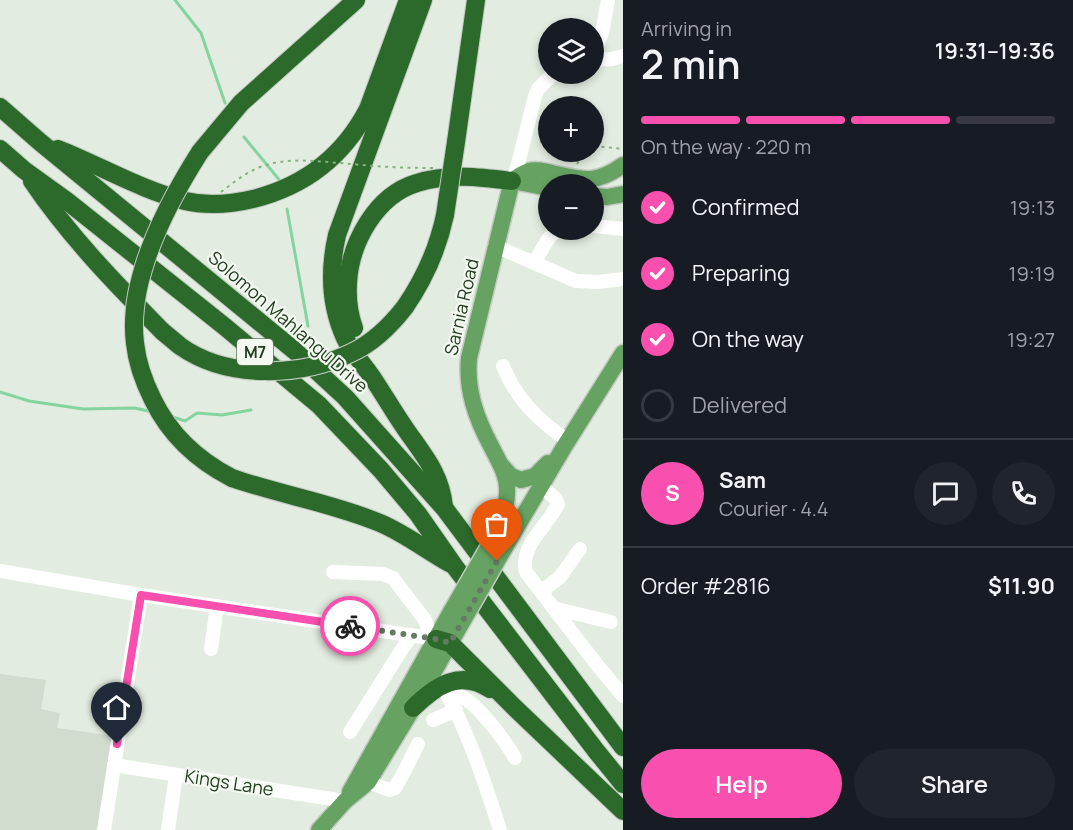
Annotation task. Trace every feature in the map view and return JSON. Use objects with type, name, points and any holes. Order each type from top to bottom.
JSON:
[{"type":"highway","points":[[356,0],[241,103],[201,152],[180,184],[165,215],[144,270],[137,299],[135,342],[138,362],[144,383],[167,426],[195,455],[218,471],[232,478],[346,510],[377,522],[455,567]]},
{"type":"highway","points":[[40,142],[126,180],[187,201],[213,204],[239,203],[270,195],[293,186],[318,170],[337,154],[353,135],[368,109],[408,0]]},
{"type":"highway","points":[[423,0],[337,235],[331,269],[332,284],[346,340],[431,466],[441,486],[445,509]]},
{"type":"highway","points":[[24,170],[59,219],[116,283],[162,331],[182,347],[207,360],[228,366],[278,372],[313,366],[355,351],[387,328],[416,291],[429,266],[445,214],[476,0]]},
{"type":"highway","name":"Solomon Mahlangu Drive","points":[[0,107],[243,307],[345,397],[445,509],[623,747]]},
{"type":"highway","name":"M7","points":[[0,149],[319,405],[381,470],[418,514],[455,567],[623,784]]},
{"type":"highway","points":[[374,380],[352,322],[347,291],[348,275],[356,244],[374,214],[399,191],[415,183],[452,176],[512,181]]},
{"type":"highway","points":[[431,638],[515,708],[623,811]]},
{"type":"highway","points":[[413,708],[429,693],[444,689],[456,681],[474,680],[488,687],[515,708]]},
{"type":"main road","points":[[604,178],[623,165]]},
{"type":"main road","points":[[512,181],[528,171],[540,170],[557,174]]},
{"type":"main road","points":[[604,183],[623,178]]},
{"type":"main road","points":[[512,181],[538,186]]},
{"type":"main road","name":"Sarnia Road","points":[[502,538],[507,500],[506,478],[476,415],[470,397],[468,379],[469,358],[512,181]]},
{"type":"main road","points":[[604,196],[623,194]]},
{"type":"main road","name":"Sarnia Road","points":[[345,801],[431,638],[458,614],[502,538],[541,486],[623,353]]},
{"type":"main road","points":[[501,466],[516,479],[525,480],[535,476],[566,444]]},
{"type":"main road","name":"Sarnia Road","points":[[319,830],[345,801],[368,782],[413,708],[431,638]]},
{"type":"street","points":[[604,22],[608,0]]},
{"type":"street","points":[[604,59],[623,56]]},
{"type":"street","points":[[512,181],[538,89],[543,84]]},
{"type":"street","points":[[604,227],[623,229]]},
{"type":"street","points":[[534,263],[548,240]]},
{"type":"street","points":[[495,246],[576,281],[598,282],[623,279]]},
{"type":"street","points":[[503,366],[522,400],[566,444]]},
{"type":"street","points":[[541,486],[556,499],[558,504],[525,558],[526,572],[623,696]]},
{"type":"street","points":[[541,592],[564,573],[580,549]]},
{"type":"street","points":[[0,571],[141,595],[431,638]]},
{"type":"street","points":[[333,572],[383,574],[393,578],[425,620],[431,638]]},
{"type":"street","points":[[104,830],[141,595]]},
{"type":"street","points":[[211,649],[217,606]]},
{"type":"street","points":[[553,608],[611,622]]},
{"type":"street","points":[[350,732],[402,649],[431,638]]},
{"type":"street","points":[[444,689],[467,736],[500,830]]},
{"type":"street","points":[[444,689],[472,705],[505,742],[515,758]]},
{"type":"street","points":[[433,720],[456,710]]},
{"type":"street","points":[[368,782],[389,790],[395,788],[418,744]]},
{"type":"street","name":"Kings Lane","points":[[114,765],[345,801]]},
{"type":"street","points":[[168,830],[176,775]]},
{"type":"path","points":[[604,147],[623,149]]},
{"type":"path","points":[[221,192],[243,176],[261,167],[291,161],[435,168]]},
{"type":"shaded area","points":[[0,674],[46,680],[41,709],[60,713],[57,728],[114,736],[98,830],[0,830]]},
{"type":"waterway","points":[[175,0],[201,33],[225,103]]},
{"type":"waterway","points":[[244,137],[281,182]]},
{"type":"waterway","points":[[287,209],[308,326]]},
{"type":"waterway","points":[[0,392],[29,401],[83,409],[135,408],[152,412]]},
{"type":"waterway","points":[[173,417],[185,421],[197,413],[222,415],[251,410]]},
{"type":"way so far","points":[[350,626],[450,643],[497,561]]},
{"type":"route","points":[[117,744],[141,595],[350,626]]}]
